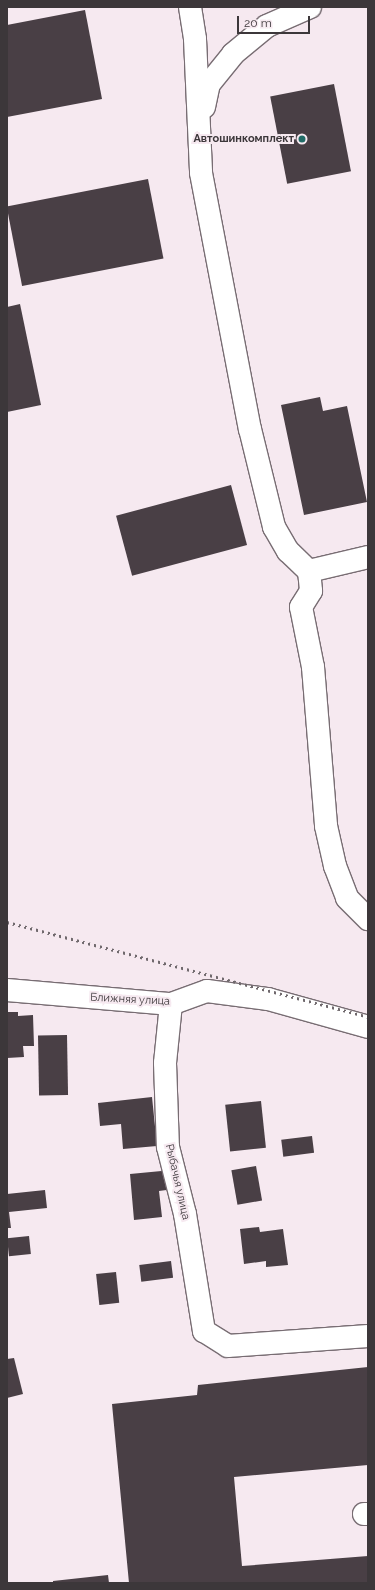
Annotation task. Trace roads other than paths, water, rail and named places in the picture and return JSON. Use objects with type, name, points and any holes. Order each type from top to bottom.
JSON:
[{"type":"street","points":[[190,7],[200,124],[201,173],[250,429],[274,527],[288,550],[309,571],[311,591],[301,607],[313,667],[326,826],[335,866],[347,898],[368,919]]},
{"type":"street","points":[[200,124],[209,84],[233,54],[268,26],[310,7]]},
{"type":"street","points":[[309,571],[368,557]]},
{"type":"street","name":"Ближняя улица","points":[[7,990],[171,1004],[207,991],[268,999],[368,1027]]},
{"type":"street","name":"Рыбачья улица","points":[[171,1004],[166,1063],[168,1147],[185,1214],[204,1331],[228,1346],[368,1336]]},
{"type":"railway","points":[[7,922],[368,1017]]},
{"type":"place","name":"Автошинкомплект","points":[[302,139]]}]
